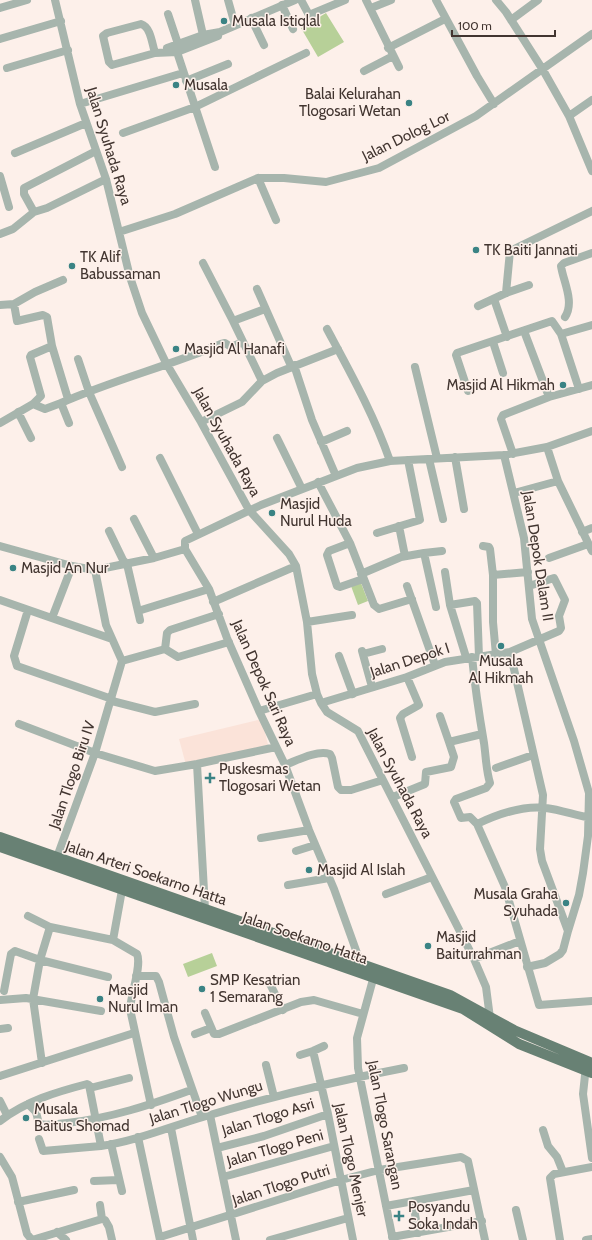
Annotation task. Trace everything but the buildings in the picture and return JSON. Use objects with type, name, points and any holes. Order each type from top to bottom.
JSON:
[{"type":"main road","name":"Jalan Arteri Soekarno Hatta","points":[[0,837],[57,858],[124,886],[205,909],[360,963],[375,973],[450,995],[490,1018],[589,1067]]},
{"type":"main road","name":"Jalan Soekarno Hatta","points":[[0,847],[124,886],[312,957],[364,973],[375,973],[463,1009],[519,1044],[589,1067]]},
{"type":"street","points":[[0,8],[27,0]]},
{"type":"street","name":"Jalan Syuhada Raya","points":[[55,0],[80,104],[106,179],[130,277],[142,313],[166,363],[201,422],[249,510],[289,554],[296,566],[307,622],[312,674],[317,694],[321,703],[328,712],[358,731],[393,797],[474,959],[486,987],[490,1018]]},
{"type":"street","points":[[195,0],[203,35]]},
{"type":"street","points":[[228,0],[235,25]]},
{"type":"street","points":[[167,48],[177,48],[203,35],[220,32],[295,0]]},
{"type":"street","points":[[301,0],[309,15],[345,0]]},
{"type":"street","points":[[366,0],[371,8],[388,48],[399,67]]},
{"type":"street","points":[[371,8],[391,0]]},
{"type":"street","points":[[436,0],[445,19],[494,104]]},
{"type":"street","points":[[496,0],[511,20],[543,70],[569,116],[590,160],[592,171]]},
{"type":"street","points":[[511,20],[538,0]]},
{"type":"street","points":[[282,6],[293,29]]},
{"type":"street","points":[[168,14],[185,77],[215,167]]},
{"type":"street","points":[[251,18],[264,45]]},
{"type":"street","points":[[388,48],[445,19]]},
{"type":"street","points":[[0,39],[61,21]]},
{"type":"street","points":[[155,53],[148,30],[144,25],[107,33],[103,36],[108,62],[112,65],[218,36]]},
{"type":"street","name":"Jalan Dolog Lor","points":[[119,232],[175,214],[258,178],[284,178],[326,182],[379,168],[476,116],[592,34]]},
{"type":"street","points":[[7,68],[68,50]]},
{"type":"street","points":[[123,133],[195,107],[306,53]]},
{"type":"street","points":[[364,71],[393,56]]},
{"type":"street","points":[[80,104],[185,77],[228,64]]},
{"type":"street","points":[[569,116],[592,100]]},
{"type":"street","points":[[15,153],[86,123]]},
{"type":"street","points":[[34,212],[24,194],[24,188],[96,151]]},
{"type":"street","points":[[0,176],[9,208]]},
{"type":"street","points":[[258,178],[276,220]]},
{"type":"street","points":[[0,234],[19,225],[34,212],[47,208],[106,179]]},
{"type":"street","points":[[506,293],[510,251],[592,211]]},
{"type":"street","points":[[565,317],[568,310],[567,287],[561,266],[564,263],[592,253]]},
{"type":"street","points":[[204,263],[262,382]]},
{"type":"street","points":[[0,302],[0,305],[14,304],[35,292],[62,280]]},
{"type":"street","points":[[478,306],[506,293],[529,286]]},
{"type":"street","points":[[257,289],[265,309],[293,366],[320,442],[336,476]]},
{"type":"street","points":[[494,298],[507,337]]},
{"type":"street","points":[[14,304],[17,322],[45,315],[48,321],[69,423]]},
{"type":"street","points":[[233,321],[265,309]]},
{"type":"street","points":[[468,391],[456,354],[553,321],[561,334],[579,389]]},
{"type":"street","points":[[561,334],[592,327]]},
{"type":"street","points":[[327,329],[380,435],[390,461]]},
{"type":"street","points":[[524,331],[549,397]]},
{"type":"street","points":[[34,404],[45,409],[166,363],[194,355],[221,344],[225,343],[233,346],[243,342]]},
{"type":"street","points":[[493,342],[503,373]]},
{"type":"street","points":[[0,423],[34,404],[40,397],[42,394],[30,357],[31,355],[52,346]]},
{"type":"street","points":[[201,422],[242,402],[262,382],[293,366],[338,349]]},
{"type":"street","points":[[78,359],[89,392],[122,467]]},
{"type":"street","points":[[415,367],[444,519]]},
{"type":"street","points":[[513,454],[501,417],[512,410],[549,397],[592,385]]},
{"type":"street","points":[[18,412],[31,438]]},
{"type":"street","points":[[320,442],[347,431]]},
{"type":"street","points":[[0,546],[72,566],[95,570],[127,564],[185,549],[185,541],[198,534],[249,510],[357,468],[390,461],[513,454],[547,447],[592,431]]},
{"type":"street","points":[[277,438],[302,489]]},
{"type":"street","points":[[547,447],[558,481],[590,547],[549,558]]},
{"type":"street","name":"Jalan Depok Dalam II","points":[[504,455],[524,538],[532,619],[586,780],[589,793],[591,818],[579,895],[563,950],[560,954],[545,963],[527,967]]},
{"type":"street","points":[[455,457],[464,509]]},
{"type":"street","points":[[160,458],[198,534]]},
{"type":"street","points":[[377,533],[420,520],[408,460]]},
{"type":"street","points":[[514,492],[558,481]]},
{"type":"street","points":[[318,482],[350,543],[362,577],[376,608],[412,599]]},
{"type":"street","points":[[134,519],[154,558]]},
{"type":"street","points":[[399,526],[405,556]]},
{"type":"street","points":[[582,532],[592,528]]},
{"type":"street","points":[[109,531],[123,560],[127,564],[140,620]]},
{"type":"street","points":[[350,543],[330,551],[327,555],[338,586],[340,587],[405,556],[442,550]]},
{"type":"street","points":[[483,546],[489,547],[490,549],[493,576],[493,622],[496,655]]},
{"type":"street","name":"Jalan Depok Sari Raya","points":[[185,549],[209,589],[228,642],[285,765],[364,973]]},
{"type":"street","points":[[424,553],[436,607]]},
{"type":"street","points":[[52,618],[72,566]]},
{"type":"street","points":[[213,602],[296,566]]},
{"type":"street","points":[[95,570],[106,625],[122,661],[166,649],[178,657],[228,642]]},
{"type":"street","points":[[445,572],[450,605],[472,657]]},
{"type":"street","points":[[493,576],[528,572]]},
{"type":"street","name":"Jalan Depok I","points":[[321,703],[407,677],[436,665],[472,657],[510,652],[555,633],[561,629],[559,616],[565,600],[554,578],[529,586]]},
{"type":"street","points":[[407,586],[436,665]]},
{"type":"street","points":[[138,611],[209,589]]},
{"type":"street","points":[[0,600],[112,639]]},
{"type":"street","points":[[450,605],[475,601],[477,602],[472,657],[486,772],[490,785],[454,801],[461,817],[470,817],[477,824],[505,887],[539,1005],[592,1001]]},
{"type":"street","points":[[28,610],[19,636],[14,660],[17,666],[112,700],[155,712],[195,704]]},
{"type":"street","points":[[166,649],[167,633],[170,630],[219,614]]},
{"type":"street","points":[[307,622],[352,615]]},
{"type":"street","points":[[372,687],[363,653],[382,649]]},
{"type":"street","points":[[510,652],[543,795],[544,808],[540,849],[542,861],[568,931]]},
{"type":"street","points":[[339,656],[353,694]]},
{"type":"street","name":"Jalan Tlogo Biru IV","points":[[57,858],[95,754],[112,700],[122,661]]},
{"type":"street","points":[[407,677],[419,705],[403,714],[400,718],[412,757]]},
{"type":"street","points":[[259,711],[317,694]]},
{"type":"street","points":[[393,797],[423,786],[426,782],[426,772],[450,767],[454,757],[440,716]]},
{"type":"street","points":[[19,724],[95,754],[155,771],[197,764],[276,747]]},
{"type":"street","points":[[449,742],[482,734]]},
{"type":"street","points":[[285,765],[319,753],[326,753],[330,754],[332,758],[338,787],[341,790],[351,790],[383,780]]},
{"type":"street","points":[[496,768],[533,755]]},
{"type":"street","points":[[197,764],[205,909]]},
{"type":"street","points":[[477,824],[495,816],[519,810],[544,808],[591,818]]},
{"type":"street","points":[[261,838],[309,830]]},
{"type":"street","points":[[296,851],[315,845]]},
{"type":"street","points":[[386,894],[432,877]]},
{"type":"street","points":[[288,885],[329,878]]},
{"type":"street","points":[[113,940],[124,886]]},
{"type":"street","points":[[28,916],[50,927],[113,940],[137,954],[139,963],[131,995],[130,1009],[134,1033],[151,1105]]},
{"type":"street","points":[[42,1063],[33,999],[40,960],[50,927]]},
{"type":"street","points":[[474,959],[520,941]]},
{"type":"street","points":[[4,991],[13,952],[20,952],[40,960],[108,977]]},
{"type":"street","name":"Jalan Tlogo Sarangan","points":[[375,973],[357,1038],[359,1076],[392,1239]]},
{"type":"street","points":[[136,976],[156,976],[159,982],[174,1037],[191,1090],[202,1117]]},
{"type":"street","points":[[270,984],[283,1010]]},
{"type":"street","points":[[0,1000],[33,999],[101,1011]]},
{"type":"street","points":[[205,1013],[214,1034],[219,1034],[301,1002],[314,1000],[363,1014]]},
{"type":"street","points":[[195,1034],[211,1028]]},
{"type":"street","points":[[0,1076],[134,1033]]},
{"type":"street","points":[[300,1055],[312,1052],[324,1046]]},
{"type":"street","name":"Jalan Tlogo Menjer","points":[[312,1052],[328,1114],[353,1240]]},
{"type":"street","points":[[266,1065],[274,1097]]},
{"type":"street","points":[[589,1067],[584,1094],[592,1158]]},
{"type":"street","name":"Jalan Tlogo Wungu","points":[[39,1138],[43,1152],[101,1146],[171,1128],[202,1117],[274,1097],[359,1076],[404,1068]]},
{"type":"street","points":[[90,1088],[129,1078]]},
{"type":"street","points":[[0,1121],[7,1115],[55,1092],[86,1084],[89,1085],[90,1088],[101,1146]]},
{"type":"street","points":[[28,1104],[36,1112],[41,1125],[97,1120],[151,1105],[191,1090]]},
{"type":"street","points":[[0,1101],[7,1115]]},
{"type":"street","name":"Jalan Tlogo Asri","points":[[217,1148],[264,1136],[328,1114]]},
{"type":"street","points":[[210,1115],[236,1240]]},
{"type":"street","points":[[171,1128],[194,1240]]},
{"type":"street","points":[[543,1130],[548,1146],[557,1157],[563,1172]]},
{"type":"street","points":[[138,1137],[160,1238]]},
{"type":"street","points":[[111,1144],[118,1180],[122,1191]]},
{"type":"street","name":"Jalan Tlogo Peni","points":[[223,1177],[334,1146]]},
{"type":"street","points":[[0,1157],[12,1177],[27,1234],[32,1240],[102,1219]]},
{"type":"street","name":"Jalan Tlogo Putri","points":[[160,1238],[341,1180],[379,1170],[461,1157],[468,1161],[474,1190]]},
{"type":"street","points":[[560,1240],[550,1178],[554,1174],[592,1167]]},
{"type":"street","points":[[94,1181],[118,1180]]},
{"type":"street","points":[[18,1202],[74,1190]]},
{"type":"street","points":[[386,1206],[474,1190],[485,1240]]},
{"type":"street","points":[[413,1201],[418,1232]]},
{"type":"street","points":[[100,1205],[102,1219],[105,1220],[109,1227],[112,1240]]},
{"type":"street","points":[[516,1210],[523,1240]]},
{"type":"street","points":[[270,1240],[348,1218]]},
{"type":"street","points":[[392,1239],[418,1232],[482,1221]]},
{"type":"street","points":[[57,1232],[66,1240]]},
{"type":"street","points":[[586,1240],[592,1239]]},
{"type":"shaded area","points":[[262,719],[268,745],[186,765],[179,739]]},
{"type":"green space","points":[[326,13],[344,42],[318,57],[301,28]]},
{"type":"green space","points":[[361,583],[368,601],[358,605],[351,586]]},
{"type":"green space","points":[[212,953],[217,966],[188,977],[183,964]]},
{"type":"place","name":"Musala Istiqlal","points":[[224,21]]},
{"type":"place","name":"Musala","points":[[176,85]]},
{"type":"place","name":"Balai Kelurahan Tlogosari Wetan","points":[[409,103]]},
{"type":"place","name":"TK Baiti Jannati","points":[[476,250]]},
{"type":"place","name":"TK Alif Babussaman","points":[[72,266]]},
{"type":"place","name":"Masjid Al Hanafi","points":[[176,349]]},
{"type":"place","name":"Masjid Al Hikmah","points":[[563,385]]},
{"type":"place","name":"Masjid Nurul Huda","points":[[272,513]]},
{"type":"place","name":"Masjid An Nur","points":[[13,568]]},
{"type":"place","name":"Musala Al Hikmah","points":[[501,646]]},
{"type":"place","name":"Puskesmas Tlogosari Wetan","points":[[210,778]]},
{"type":"place","name":"Masjid Al Islah","points":[[309,870]]},
{"type":"place","name":"Musala Graha Syuhada","points":[[566,903]]},
{"type":"place","name":"Masjid Baiturrahman","points":[[428,946]]},
{"type":"place","name":"SMP Kesatrian 1 Semarang","points":[[202,989]]},
{"type":"place","name":"Masjid Nurul Iman","points":[[100,999]]},
{"type":"place","name":"Musala Baitus Shomad","points":[[26,1118]]},
{"type":"place","name":"Posyandu Soka Indah","points":[[399,1216]]}]
